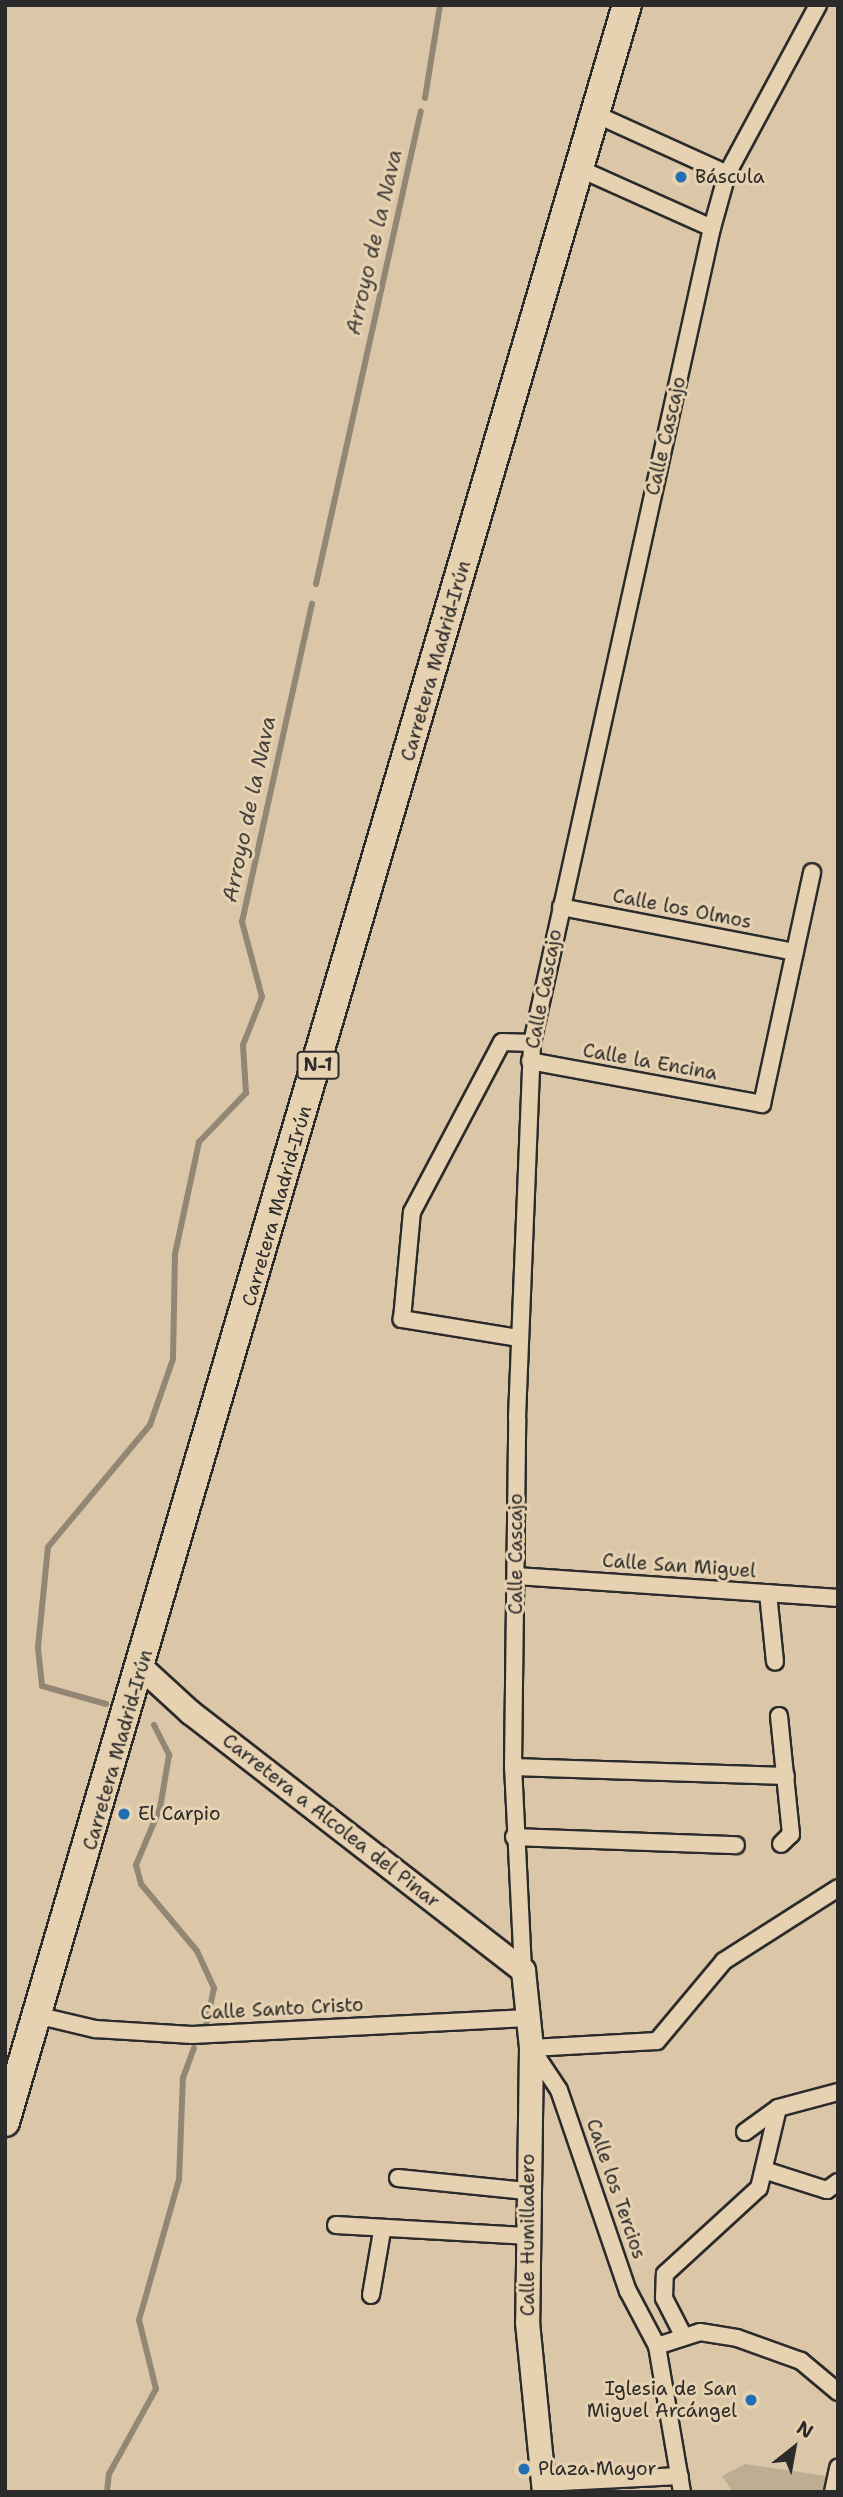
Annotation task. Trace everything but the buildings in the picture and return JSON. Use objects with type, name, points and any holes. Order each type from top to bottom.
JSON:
[{"type":"highway","name":"Carretera Madrid-Irún","points":[[5,2123],[40,2016],[627,5]]},
{"type":"main road","name":"Carretera a Alcolea del Pinar","points":[[142,1668],[190,1712],[523,1970]]},
{"type":"main road","name":"Calle Cascajo","points":[[523,1970],[528,2018]]},
{"type":"main road","name":"Calle Humilladero","points":[[528,2018],[531,2048],[525,2236],[535,2452],[543,2487]]},
{"type":"street","name":"Calle Cascajo","points":[[523,1970],[514,1837],[513,1767],[519,1338],[532,1043],[712,228],[727,174],[818,5]]},
{"type":"street","points":[[595,114],[727,174]]},
{"type":"street","points":[[580,169],[712,228]]},
{"type":"street","points":[[794,952],[811,872]]},
{"type":"street","name":"Calle los Olmos","points":[[561,907],[794,952]]},
{"type":"street","name":"Calle la Encina","points":[[530,1061],[762,1104],[794,952]]},
{"type":"street","points":[[519,1338],[402,1319],[412,1212],[502,1042],[532,1043]]},
{"type":"street","name":"Calle San Miguel","points":[[517,1576],[838,1598]]},
{"type":"street","points":[[768,1593],[775,1662]]},
{"type":"street","points":[[779,1716],[791,1834],[781,1844]]},
{"type":"street","points":[[513,1767],[786,1776]]},
{"type":"street","points":[[514,1837],[736,1845]]},
{"type":"street","points":[[531,2048],[657,2041],[724,1961],[838,1888]]},
{"type":"street","name":"Calle Santo Cristo","points":[[40,2016],[95,2029],[192,2035],[528,2018]]},
{"type":"street","name":"Calle los Tercios","points":[[531,2048],[559,2090],[628,2291],[657,2346],[681,2484]]},
{"type":"street","points":[[745,2132],[778,2108],[838,2092]]},
{"type":"street","points":[[683,2335],[664,2298],[665,2274],[759,2188],[767,2171],[778,2108]]},
{"type":"street","points":[[767,2171],[827,2190],[838,2182]]},
{"type":"street","points":[[398,2178],[526,2191]]},
{"type":"street","points":[[336,2225],[382,2231],[525,2236]]},
{"type":"street","points":[[371,2295],[382,2231]]},
{"type":"street","points":[[657,2346],[683,2335],[737,2338],[792,2356],[811,2367],[833,2390]]},
{"type":"street","points":[[833,2492],[837,2469]]},
{"type":"street","points":[[543,2487],[681,2484]]},
{"type":"shaded area","points":[[745,2464],[827,2476],[824,2492],[733,2492],[722,2476]]},
{"type":"waterway","name":"Arroyo de la Nava","points":[[425,98],[440,5]]},
{"type":"waterway","name":"Arroyo de la Nava","points":[[316,584],[421,112]]},
{"type":"waterway","name":"Arroyo de la Nava","points":[[106,1704],[42,1686],[38,1647],[48,1547],[150,1425],[173,1359],[175,1254],[199,1142],[246,1093],[243,1045],[262,997],[242,922],[312,604]]},
{"type":"waterway","name":"Arroyo de la Nava","points":[[154,1725],[169,1755],[160,1808],[136,1865],[141,1884],[197,1951],[214,1988],[206,2026]]},
{"type":"waterway","name":"Arroyo de la Nava","points":[[107,2492],[109,2474],[156,2389],[139,2320],[179,2180],[183,2078],[194,2048]]},
{"type":"place","name":"Báscula","points":[[681,177]]},
{"type":"place","name":"El Carpio","points":[[124,1814]]},
{"type":"place","name":"Iglesia de San Miguel Arcángel","points":[[751,2400]]},
{"type":"place","name":"Plaza Mayor","points":[[524,2469]]}]
